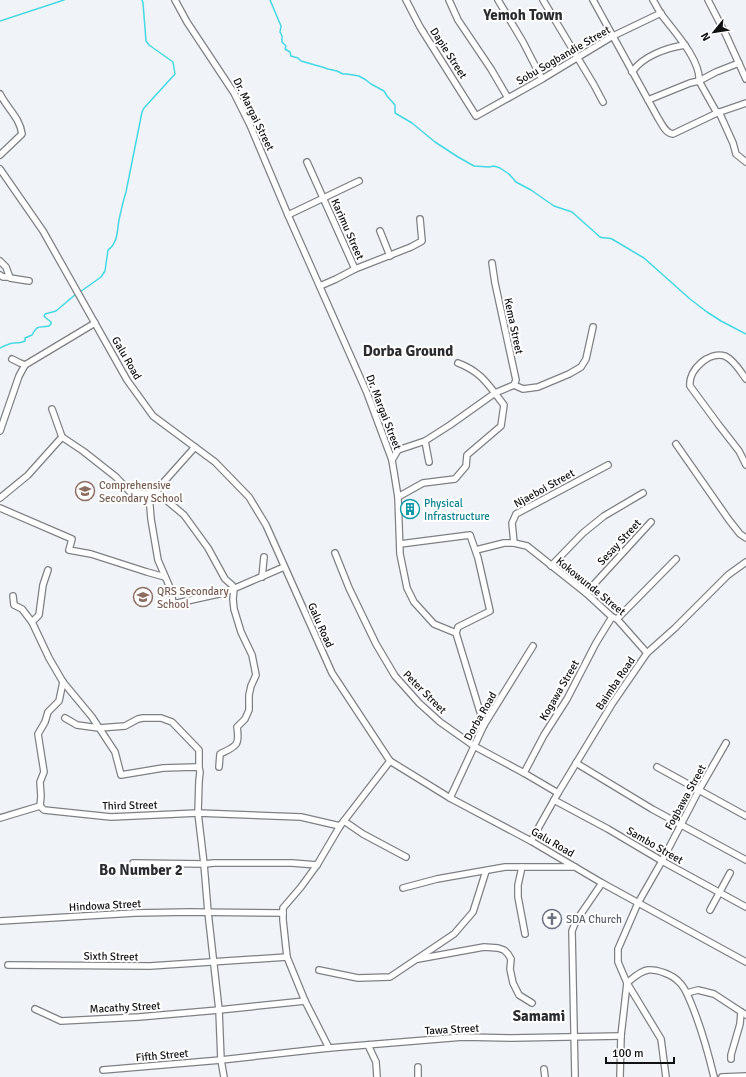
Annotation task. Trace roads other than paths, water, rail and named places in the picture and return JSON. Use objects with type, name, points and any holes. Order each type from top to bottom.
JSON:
[{"type":"street","name":"Dr. Margai Street","points":[[175,0],[187,22],[234,93],[259,144],[288,215],[367,393],[392,460],[398,497],[400,554],[407,588],[414,602],[434,624],[456,633]]},
{"type":"street","name":"Dapie Street","points":[[406,0],[420,27],[476,116]]},
{"type":"street","points":[[449,0],[458,20],[491,69],[508,98]]},
{"type":"street","points":[[498,0],[542,79]]},
{"type":"street","points":[[543,0],[603,102]]},
{"type":"street","points":[[593,0],[658,118],[670,134],[673,134],[718,113],[746,103]]},
{"type":"street","points":[[653,0],[685,44],[698,70],[699,81],[718,113],[733,143],[736,154],[746,162]]},
{"type":"street","points":[[708,0],[746,79]]},
{"type":"street","name":"Sobu Sogbandie Street","points":[[476,116],[542,79],[613,36],[661,13]]},
{"type":"street","points":[[632,72],[636,66],[652,55],[685,44]]},
{"type":"street","points":[[648,100],[690,83],[699,81],[716,72],[739,63]]},
{"type":"street","points":[[0,94],[18,121],[22,134],[0,155]]},
{"type":"street","name":"Karimu Street","points":[[307,162],[355,269],[320,286]]},
{"type":"street","name":"Galu Road","points":[[0,169],[2,178],[43,231],[128,380],[153,416],[215,462],[249,497],[266,525],[332,673],[390,761],[450,798],[531,840],[602,883],[746,962]]},
{"type":"street","points":[[288,215],[359,181]]},
{"type":"street","points":[[355,269],[390,256],[422,241],[420,219]]},
{"type":"street","points":[[380,231],[390,256]]},
{"type":"street","points":[[0,270],[1,262]]},
{"type":"street","points":[[1,262],[6,267],[10,277]]},
{"type":"street","name":"Kema Street","points":[[492,263],[516,380],[514,385]]},
{"type":"street","points":[[0,275],[3,277],[29,281]]},
{"type":"street","points":[[0,431],[19,376],[25,365],[95,323]]},
{"type":"street","points":[[392,460],[398,450],[425,441],[495,393],[505,388],[514,385],[523,390],[538,387],[570,374],[581,367],[586,360],[593,327]]},
{"type":"street","points":[[746,379],[729,359],[724,356],[717,356],[706,359],[698,365],[689,382],[690,386],[739,451],[746,466]]},
{"type":"street","points":[[12,359],[25,365]]},
{"type":"street","points":[[398,497],[423,482],[455,479],[466,466],[467,455],[501,426],[504,405],[481,376],[469,367],[458,363]]},
{"type":"street","points":[[52,409],[62,437],[83,450],[116,477],[131,494],[150,494],[162,484],[195,447]]},
{"type":"street","points":[[0,498],[28,474],[62,437]]},
{"type":"street","points":[[425,441],[429,462]]},
{"type":"street","points":[[676,444],[729,520],[740,534],[746,538]]},
{"type":"street","name":"Njaeboi Street","points":[[514,543],[512,523],[516,514],[608,465]]},
{"type":"street","points":[[155,489],[184,516],[208,548],[225,579],[232,585],[234,589],[234,609],[241,632],[252,655],[256,675],[251,686],[248,710],[245,719],[237,727],[239,737],[237,744],[220,754],[218,767]]},
{"type":"street","points":[[551,566],[583,533],[604,516],[643,493]]},
{"type":"street","points":[[150,494],[151,519],[158,560],[171,590],[173,604],[223,593],[284,567]]},
{"type":"street","points":[[0,508],[72,539],[69,550],[91,554],[165,577]]},
{"type":"street","name":"Sesay Street","points":[[586,593],[651,522]]},
{"type":"street","points":[[400,544],[470,535],[476,550],[490,611],[458,627],[456,633],[484,725]]},
{"type":"street","points":[[476,550],[504,543],[514,543]]},
{"type":"street","name":"Kokowunde Street","points":[[514,543],[527,546],[586,593],[614,618],[647,653]]},
{"type":"street","name":"Peter Street","points":[[335,553],[349,588],[376,644],[395,676],[419,703],[440,722],[474,746],[558,793]]},
{"type":"street","points":[[262,576],[264,557]]},
{"type":"street","name":"Kogawa Street","points":[[524,773],[544,735],[567,699],[596,644],[614,618],[676,559]]},
{"type":"street","name":"Baimba Road","points":[[531,840],[612,704],[647,653],[675,628],[728,575],[746,562]]},
{"type":"street","points":[[32,622],[39,615],[43,585],[48,570]]},
{"type":"street","points":[[13,596],[14,605],[22,609],[32,622],[49,658],[63,682],[92,717],[115,752],[121,775],[163,768],[199,768]]},
{"type":"street","name":"Dorba Road","points":[[450,798],[484,725],[533,646]]},
{"type":"street","points":[[0,818],[40,806],[40,782],[44,772],[38,734],[45,722],[48,712],[59,701],[63,682]]},
{"type":"street","points":[[66,718],[77,725],[99,728],[125,726],[143,718],[162,718],[172,722],[199,750],[200,772],[198,813],[219,1010],[221,1060],[224,1077]]},
{"type":"street","name":"Fogbawa Street","points":[[666,1077],[661,1039],[627,983],[618,962],[618,949],[638,903],[726,743]]},
{"type":"street","points":[[329,1048],[305,1001],[287,957],[283,908],[316,865],[340,826],[390,761]]},
{"type":"street","points":[[576,763],[652,808],[746,860]]},
{"type":"street","points":[[657,768],[746,816]]},
{"type":"street","name":"Sambo Street","points":[[554,800],[746,907]]},
{"type":"street","name":"Third Street","points":[[40,806],[44,810],[111,817],[198,813],[301,817],[340,826]]},
{"type":"street","points":[[344,821],[363,834],[406,857]]},
{"type":"street","points":[[133,863],[292,863],[316,865]]},
{"type":"street","points":[[403,888],[505,867],[576,867]]},
{"type":"street","points":[[522,867],[518,885],[518,897],[525,934]]},
{"type":"street","points":[[319,970],[358,978],[390,977],[454,934],[473,912],[486,871]]},
{"type":"street","points":[[710,910],[730,873]]},
{"type":"street","points":[[575,1077],[572,931],[576,921],[602,883]]},
{"type":"street","name":"Hindowa Street","points":[[0,921],[135,914],[209,912],[283,913]]},
{"type":"street","points":[[415,960],[484,947],[504,950],[511,959],[510,969],[513,983],[519,995],[532,1003]]},
{"type":"street","name":"Sixth Street","points":[[8,964],[150,966],[287,957]]},
{"type":"street","points":[[620,1077],[621,1036],[627,983],[638,974],[647,970],[658,971],[666,974],[679,982],[687,993],[697,1016],[714,1077]]},
{"type":"street","points":[[687,993],[698,990],[714,994],[744,1014],[731,1059]]},
{"type":"street","name":"Macathy Street","points":[[35,1009],[61,1021],[139,1017],[305,1001]]},
{"type":"street","name":"Tawa Street","points":[[329,1048],[463,1037],[512,1038],[621,1036]]},
{"type":"street","points":[[368,1045],[376,1062],[377,1077]]},
{"type":"street","name":"Fifth Street","points":[[103,1070],[221,1060],[329,1048]]},
{"type":"street","points":[[418,1068],[418,1077]]},
{"type":"street","points":[[544,1069],[545,1077]]},
{"type":"street","points":[[722,1077],[746,1076]]},
{"type":"waterway","points":[[0,21],[64,0]]},
{"type":"waterway","points":[[80,292],[101,277],[105,271],[108,250],[114,244],[116,236],[142,112],[175,74],[173,62],[149,45],[146,41],[142,0]]},
{"type":"waterway","points":[[270,0],[281,26],[280,32],[282,42],[286,46],[285,49],[290,52],[291,56],[298,58],[301,61],[343,74],[359,76],[366,80],[384,91],[395,105],[395,113],[412,123],[435,142],[474,166],[494,166],[500,168],[509,174],[516,182],[531,190],[554,206],[572,212],[600,237],[612,239],[644,258],[707,312],[746,334]]},
{"type":"waterway","points":[[0,348],[23,342],[25,341],[25,338],[32,335],[37,328],[49,326],[51,322],[44,316],[45,314],[56,311],[76,294]]},
{"type":"place","name":"Comprehensive Secondary School","points":[[85,491]]},
{"type":"place","name":"Physical Infrastructure","points":[[410,509]]},
{"type":"place","name":"QRS Secondary School","points":[[143,597]]},
{"type":"place","name":"SDA Church","points":[[552,919]]},
{"type":"district","name":"Yemoh Town","points":[[523,15]]},
{"type":"district","name":"Dorba Ground","points":[[408,351]]},
{"type":"district","name":"Bo Number 2","points":[[141,870]]},
{"type":"district","name":"Samami","points":[[539,1016]]}]
